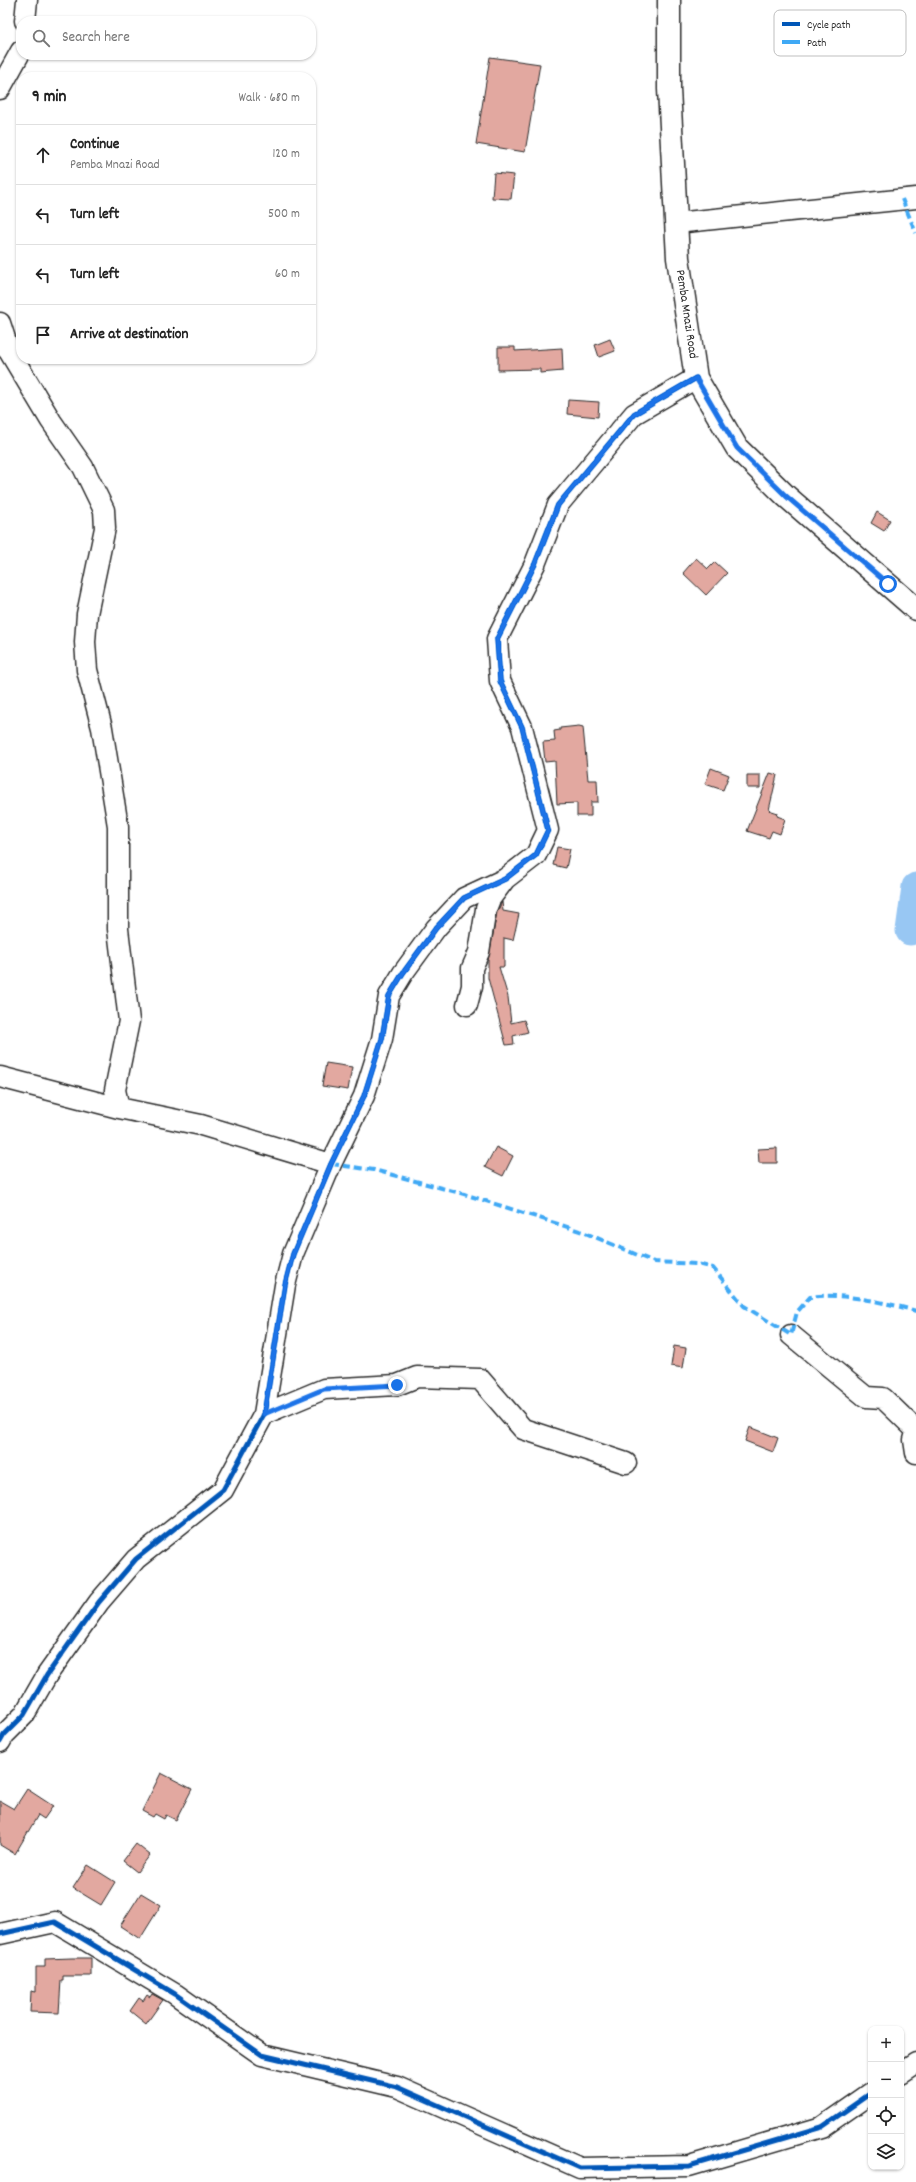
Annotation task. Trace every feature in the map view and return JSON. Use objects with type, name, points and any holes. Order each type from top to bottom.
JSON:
[{"type":"main road","name":"Pemba Mnazi Road","points":[[668,0],[669,89],[678,258],[696,378],[737,448],[786,496],[916,609]]},
{"type":"street","points":[[25,16],[27,0]]},
{"type":"street","points":[[0,89],[16,60]]},
{"type":"street","points":[[676,223],[916,198]]},
{"type":"street","points":[[0,323],[5,346],[50,421],[83,467],[104,510],[105,528],[87,614],[85,642],[87,670],[102,728],[118,826],[118,929],[129,1021],[115,1090],[119,1108]]},
{"type":"street","points":[[0,1742],[4,1735],[24,1715],[47,1675],[99,1602],[136,1559],[224,1490],[264,1414],[285,1284],[293,1254],[331,1164],[364,1096],[382,1039],[389,996],[403,973],[436,928],[464,898],[505,879],[536,855],[548,830],[522,727],[500,681],[497,639],[535,564],[558,505],[634,414],[696,378]]},
{"type":"street","points":[[467,1005],[472,986],[472,968],[479,952],[486,909],[490,899],[505,879]]},
{"type":"street","points":[[0,1077],[119,1108],[201,1125],[331,1164]]},
{"type":"street","points":[[791,1335],[866,1397],[883,1398],[916,1432],[914,1440],[916,1453]]},
{"type":"street","points":[[264,1414],[324,1389],[397,1385],[417,1377],[480,1378],[523,1429],[626,1463]]},
{"type":"street","points":[[0,1934],[55,1922],[175,1994],[262,2055],[397,2087],[580,2168],[689,2166],[822,2126],[868,2095]]},
{"type":"street","points":[[904,2071],[916,2063]]},
{"type":"building","points":[[490,57],[540,64],[525,152],[476,144]]},
{"type":"building","points":[[494,173],[514,175],[511,199],[492,198]]},
{"type":"building","points":[[610,339],[615,351],[599,357],[595,345]]},
{"type":"building","points":[[498,347],[515,347],[515,351],[562,348],[563,371],[540,373],[540,369],[498,370]]},
{"type":"building","points":[[568,400],[599,402],[598,417],[567,414]]},
{"type":"building","points":[[877,512],[890,520],[884,531],[871,523]]},
{"type":"building","points":[[696,558],[708,569],[715,562],[727,573],[706,595],[683,573]]},
{"type":"building","points":[[583,727],[588,780],[597,780],[598,802],[591,802],[591,816],[577,816],[577,803],[557,804],[555,761],[545,762],[543,742],[555,741],[554,731],[560,730],[560,728]]},
{"type":"building","points":[[711,768],[729,775],[723,790],[705,784]]},
{"type":"building","points":[[770,773],[777,775],[769,810],[778,813],[777,816],[785,819],[780,834],[772,831],[769,838],[747,831]]},
{"type":"building","points":[[747,775],[760,775],[760,788],[747,788]]},
{"type":"building","points":[[557,847],[570,849],[566,868],[553,865]]},
{"type":"building","points":[[502,902],[503,911],[519,914],[513,940],[504,938],[504,967],[499,967],[508,997],[511,1023],[524,1020],[528,1032],[513,1036],[514,1044],[506,1045],[488,978],[488,961],[497,912]]},
{"type":"building","points":[[326,1063],[352,1067],[348,1090],[322,1086]]},
{"type":"building","points":[[496,1147],[513,1156],[503,1176],[485,1167]]},
{"type":"building","points":[[777,1148],[777,1163],[759,1163],[758,1149]]},
{"type":"building","points":[[674,1346],[686,1348],[683,1368],[671,1366]]},
{"type":"building","points":[[750,1427],[778,1438],[773,1452],[745,1441]]},
{"type":"building","points":[[161,1773],[192,1789],[176,1820],[166,1815],[164,1819],[155,1814],[153,1817],[142,1811]]},
{"type":"building","points":[[27,1789],[53,1806],[44,1819],[38,1815],[15,1854],[0,1845],[0,1801],[14,1809]]},
{"type":"building","points":[[136,1844],[150,1855],[137,1872],[123,1861]]},
{"type":"building","points":[[88,1865],[115,1882],[101,1905],[73,1888]]},
{"type":"building","points":[[141,1893],[161,1905],[140,1939],[120,1926]]},
{"type":"building","points":[[91,1958],[91,1976],[63,1976],[63,1980],[61,1980],[59,2013],[30,2012],[31,1991],[36,1992],[36,1967],[45,1967],[45,1959]]},
{"type":"building","points":[[152,1994],[163,2000],[146,2024],[130,2011],[139,1998],[143,2001],[147,1995],[150,1997]]},
{"type":"waterway","points":[[910,931],[916,887]]},
{"type":"marked path","points":[[902,199],[916,233]]},
{"type":"marked path","points":[[331,1164],[374,1170],[464,1194],[583,1232],[654,1262],[698,1264],[713,1268],[744,1306],[791,1335],[797,1312],[810,1297],[849,1297],[916,1311]]},
{"type":"cycle path","points":[[0,1742],[4,1735],[24,1715],[47,1675],[99,1602],[136,1559],[223,1490],[264,1414],[285,1285],[293,1254],[331,1164],[364,1096],[382,1039],[389,996],[403,973],[436,928],[464,898],[505,879],[536,855],[548,830],[522,727],[500,681],[497,639],[535,564],[558,505],[634,414],[696,378]]},
{"type":"cycle path","points":[[0,1934],[55,1922],[175,1994],[262,2055],[397,2087],[580,2168],[689,2166],[822,2127],[868,2095]]},
{"type":"route","points":[[397,1385],[324,1389],[288,1402],[264,1414],[285,1284],[293,1254],[331,1164],[364,1096],[382,1039],[389,996],[403,973],[436,928],[464,898],[505,879],[536,855],[548,830],[522,727],[500,681],[497,639],[535,564],[558,505],[634,414],[696,378],[737,448],[786,496],[888,584]]}]
